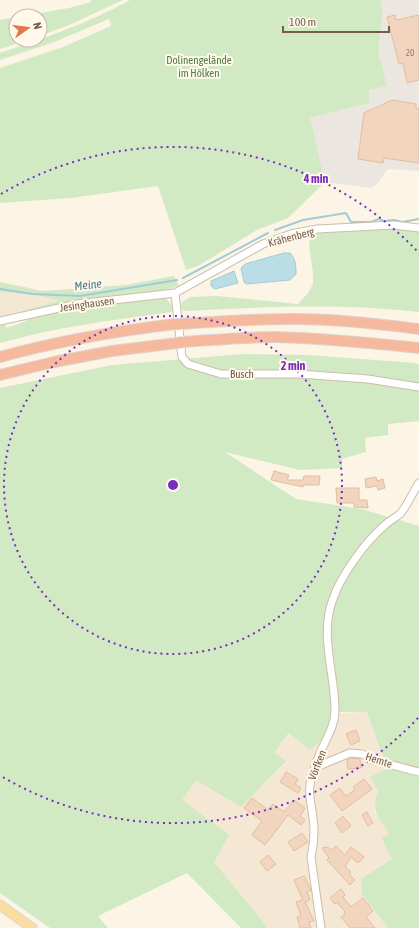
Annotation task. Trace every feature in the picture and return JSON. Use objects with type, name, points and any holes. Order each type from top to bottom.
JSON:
[{"type":"highway","points":[[0,357],[46,345],[102,334],[178,324],[295,319],[357,323],[419,330]]},
{"type":"highway","points":[[0,376],[54,362],[112,351],[180,342],[238,338],[288,338],[366,342],[419,348]]},
{"type":"main road","points":[[0,905],[32,928]]},
{"type":"street","name":"Krähenberg","points":[[175,293],[263,244],[291,234],[317,229],[394,225],[419,228]]},
{"type":"street","name":"Jesinghausen","points":[[0,321],[77,304],[175,293]]},
{"type":"street","name":"Busch","points":[[175,293],[182,357],[188,364],[221,374],[299,374],[368,379],[419,387]]},
{"type":"street","name":"Vörfken","points":[[321,928],[311,857],[314,846],[314,829],[309,795],[310,784],[320,753],[329,738],[335,712],[334,687],[328,651],[327,624],[330,610],[341,580],[364,548],[384,525],[399,514],[410,500],[419,483]]},
{"type":"street","name":"Hemte","points":[[316,767],[350,753],[362,754],[377,761],[419,772]]},
{"type":"shaded area","points":[[380,0],[419,0],[419,171],[388,169],[376,185],[371,188],[325,182],[309,118],[369,103],[369,90],[386,86],[378,50],[383,12]]},
{"type":"shaded area","points":[[0,292],[41,296],[58,301],[25,310],[25,313],[2,319],[0,315]]},
{"type":"shaded area","points":[[367,712],[387,769],[369,777],[378,790],[374,811],[389,834],[381,839],[393,859],[361,879],[362,895],[388,928],[268,928],[214,862],[181,800],[196,780],[267,780],[286,763],[275,752],[290,733],[337,713]]},
{"type":"green space","points":[[91,0],[123,0],[48,33],[48,12],[91,2]]},
{"type":"green space","name":"Dolinengelände im Hölken","points":[[130,0],[380,0],[383,12],[378,50],[387,86],[369,90],[369,103],[310,118],[325,182],[288,218],[257,230],[198,266],[186,270],[158,186],[71,198],[0,203],[0,68],[63,47],[111,26],[109,19],[48,44],[48,37],[99,16]]},
{"type":"green space","points":[[8,18],[8,46],[0,49],[0,20]]},
{"type":"green space","points":[[15,48],[37,48],[0,60],[0,53]]},
{"type":"green space","points":[[396,229],[419,231],[419,312],[360,307],[272,307],[184,311],[181,308],[182,302],[190,297],[217,296],[298,304],[309,292],[313,283],[309,244],[311,233]]},
{"type":"green space","points":[[174,276],[179,286],[161,291],[172,306],[172,312],[64,328],[0,343],[0,315],[7,328],[26,321],[25,310],[58,301],[41,296],[0,292],[0,282],[43,291],[125,285]]},
{"type":"green space","points":[[243,354],[309,355],[415,363],[419,365],[419,421],[388,424],[388,435],[365,438],[366,452],[342,459],[342,468],[300,470],[225,452],[296,499],[362,509],[419,526],[419,928],[388,928],[362,895],[361,879],[392,859],[381,838],[389,834],[376,814],[375,804],[378,790],[369,777],[387,769],[367,712],[337,712],[326,736],[310,750],[289,733],[275,752],[286,762],[241,807],[196,780],[182,800],[229,835],[214,862],[268,928],[241,928],[187,873],[98,916],[108,928],[50,928],[0,893],[0,388],[112,365]]},
{"type":"water","points":[[284,253],[290,253],[295,263],[296,274],[290,280],[247,284],[244,282],[241,268],[245,264]]},
{"type":"water","points":[[234,271],[238,283],[215,289],[211,286],[211,281]]},
{"type":"building","points":[[395,15],[396,20],[419,15],[419,80],[407,83],[403,63],[399,64],[387,17]]},
{"type":"building","points":[[392,100],[416,104],[416,108],[419,109],[419,163],[384,158],[383,163],[358,159],[364,113]]},
{"type":"building","points":[[274,471],[289,475],[287,480],[303,480],[304,476],[320,476],[319,485],[303,485],[303,487],[271,480]]},
{"type":"building","points":[[376,477],[377,481],[383,479],[385,488],[378,490],[377,486],[366,488],[365,479]]},
{"type":"building","points":[[336,488],[359,488],[359,500],[367,500],[368,508],[354,507],[354,503],[337,503]]},
{"type":"building","points":[[356,730],[360,741],[351,745],[346,734]]},
{"type":"building","points":[[351,758],[360,759],[361,768],[348,769],[347,760]]},
{"type":"building","points":[[286,772],[298,779],[295,784],[301,788],[298,793],[280,782]]},
{"type":"building","points":[[364,779],[372,789],[342,811],[330,795],[340,788],[346,796],[355,790],[353,787]]},
{"type":"building","points":[[252,798],[268,810],[273,804],[284,812],[294,800],[305,808],[300,816],[305,820],[301,825],[288,815],[265,845],[252,835],[262,821],[244,808]]},
{"type":"building","points":[[367,812],[373,823],[368,826],[362,815]]},
{"type":"building","points":[[343,816],[351,826],[342,833],[335,823]]},
{"type":"building","points":[[302,833],[308,842],[294,851],[288,842]]},
{"type":"building","points":[[336,846],[345,855],[351,847],[364,857],[358,863],[351,857],[345,866],[351,872],[349,874],[355,880],[350,885],[327,860],[329,858],[322,848],[328,847],[331,850]]},
{"type":"building","points":[[268,855],[276,864],[267,871],[260,862]]},
{"type":"building","points":[[304,876],[311,890],[307,892],[310,900],[305,902],[314,921],[309,922],[311,928],[300,928],[297,917],[301,916],[296,902],[303,900],[294,880]]},
{"type":"building","points":[[341,889],[345,895],[343,897],[351,907],[363,898],[373,911],[366,917],[375,928],[350,928],[341,917],[345,914],[345,912],[337,902],[335,904],[330,898]]},
{"type":"waterway","name":"Meine","points":[[275,230],[303,220],[346,213],[351,222],[371,222],[379,219],[384,221],[394,220],[402,222],[419,219]]},
{"type":"waterway","name":"Meine","points":[[183,278],[268,233]]},
{"type":"waterway","name":"Meine","points":[[0,289],[33,294],[80,296],[177,280]]}]
